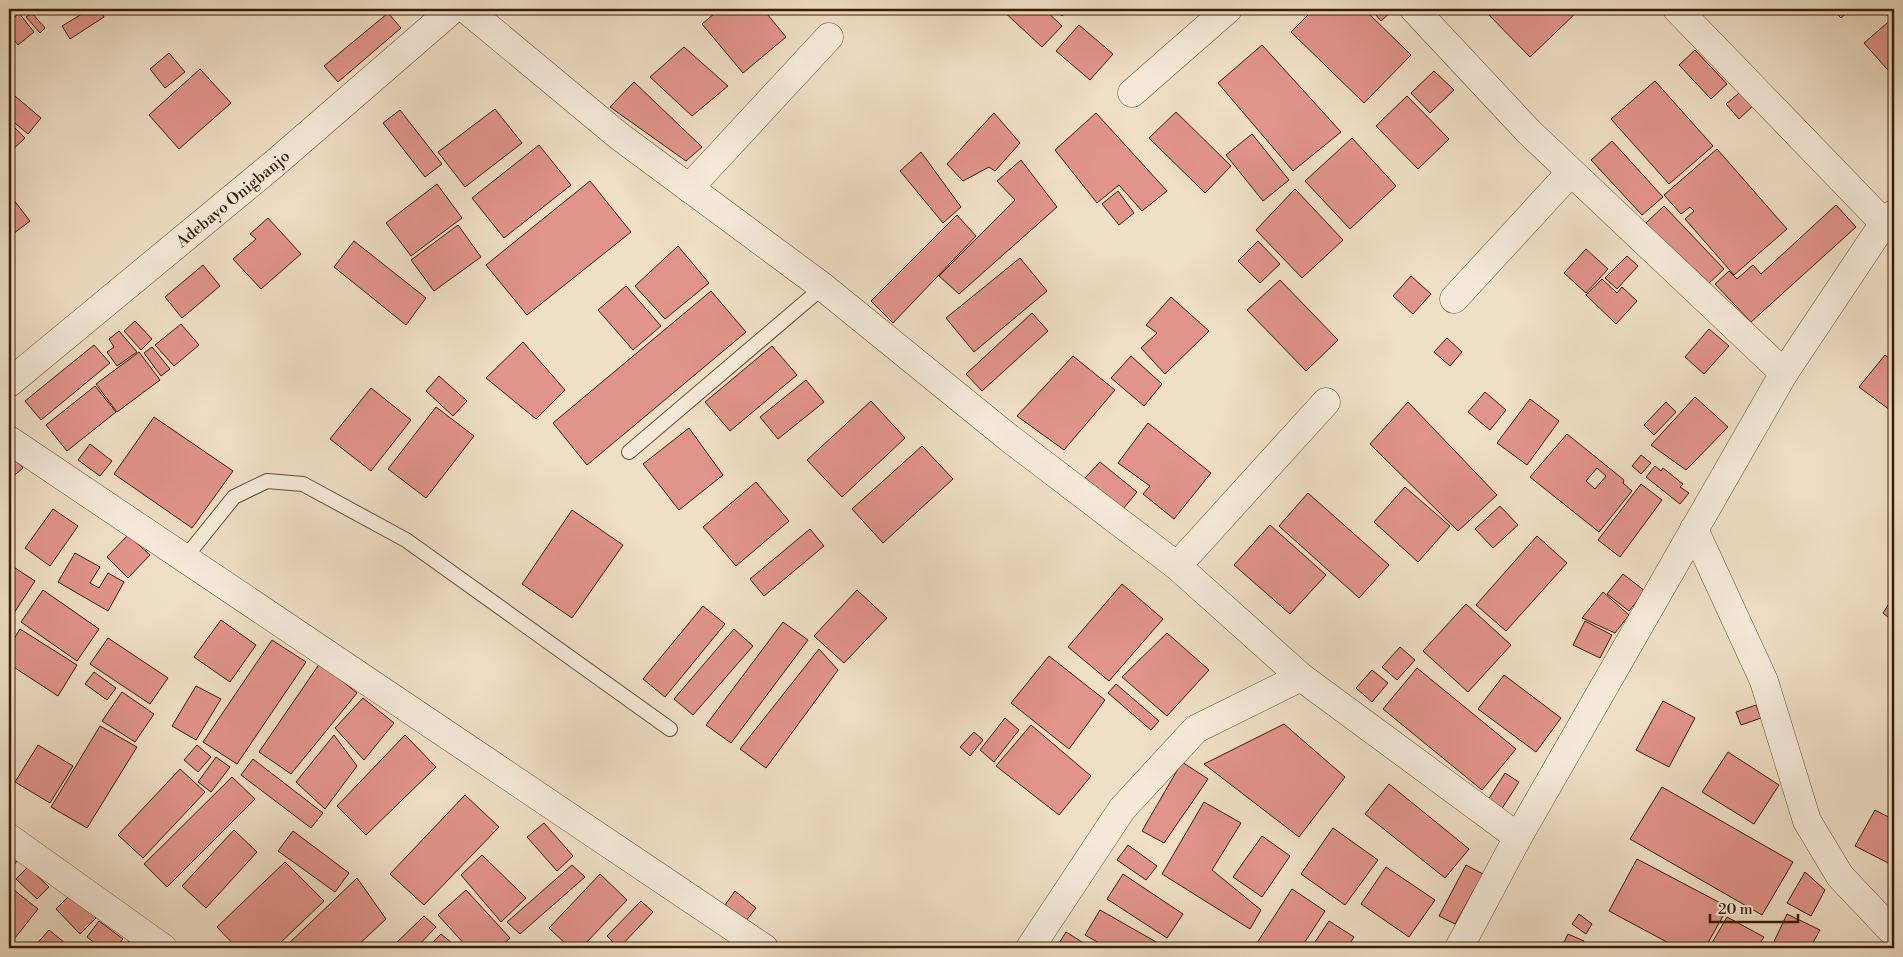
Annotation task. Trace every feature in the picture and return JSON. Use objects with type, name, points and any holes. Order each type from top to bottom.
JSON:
[{"type":"street","name":"Adebayo Onigbanjo","points":[[9,383],[274,164],[453,9]]},
{"type":"street","points":[[466,9],[619,136],[823,287],[1009,438],[1177,566],[1301,677],[1518,838]]},
{"type":"street","points":[[1414,9],[1529,132],[1784,373]]},
{"type":"street","points":[[1459,948],[1518,838],[1784,373],[1891,223],[1677,9]]},
{"type":"street","points":[[1132,93],[1226,10]]},
{"type":"street","points":[[689,188],[829,37]]},
{"type":"street","points":[[1454,299],[1571,172]]},
{"type":"street","points":[[1177,566],[1326,402]]},
{"type":"street","points":[[9,440],[764,948]]},
{"type":"street","points":[[1694,529],[1764,681],[1807,821],[1840,876],[1892,926]]},
{"type":"street","points":[[1030,948],[1122,809],[1196,729],[1301,677]]},
{"type":"street","points":[[9,838],[163,948]]},
{"type":"lane","points":[[629,452],[823,287]]},
{"type":"lane","points":[[184,559],[234,497],[267,481],[303,484],[406,540],[670,729]]},
{"type":"building","points":[[90,9],[99,9],[104,17],[70,39],[62,26]]},
{"type":"building","points":[[720,9],[763,9],[786,37],[743,73],[702,24]]},
{"type":"building","points":[[787,9],[801,9],[793,15]]},
{"type":"building","points":[[1001,9],[1044,9],[1062,26],[1042,47]]},
{"type":"building","points":[[1054,9],[1070,9],[1062,16]]},
{"type":"building","points":[[1314,9],[1364,9],[1411,55],[1364,103],[1291,32]]},
{"type":"building","points":[[1371,9],[1393,9],[1393,10],[1381,21]]},
{"type":"building","points":[[1492,9],[1580,9],[1530,57],[1487,13]]},
{"type":"building","points":[[1832,9],[1851,9],[1841,18]]},
{"type":"building","points":[[19,13],[34,32],[18,45],[9,33],[9,22]]},
{"type":"building","points":[[32,13],[45,28],[40,33],[26,17]]},
{"type":"building","points":[[388,13],[401,28],[338,82],[324,66]]},
{"type":"building","points":[[1894,17],[1894,77],[1864,43]]},
{"type":"building","points":[[1079,25],[1113,54],[1090,80],[1056,51]]},
{"type":"building","points":[[1262,45],[1341,132],[1293,171],[1218,83]]},
{"type":"building","points":[[684,47],[728,86],[692,116],[650,77]]},
{"type":"building","points":[[1695,50],[1727,84],[1711,99],[1679,65]]},
{"type":"building","points":[[169,53],[185,72],[165,88],[150,69]]},
{"type":"building","points":[[200,69],[231,103],[179,149],[149,115]]},
{"type":"building","points":[[1434,71],[1454,90],[1430,113],[1411,93]]},
{"type":"building","points":[[1655,81],[1713,146],[1669,184],[1611,119]]},
{"type":"building","points":[[634,82],[702,147],[686,161],[610,107]]},
{"type":"building","points":[[1744,89],[1756,103],[1739,119],[1726,104]]},
{"type":"building","points":[[9,91],[41,118],[28,134],[9,118]]},
{"type":"building","points":[[1407,96],[1449,139],[1418,169],[1376,126]]},
{"type":"building","points":[[495,109],[522,143],[465,187],[438,152]]},
{"type":"building","points":[[400,110],[442,164],[425,177],[383,123]]},
{"type":"building","points":[[1176,112],[1231,166],[1205,193],[1149,138]]},
{"type":"building","points":[[994,113],[1020,143],[995,171],[989,167],[963,181],[947,164]]},
{"type":"building","points":[[1096,113],[1167,191],[1142,211],[1119,185],[1097,203],[1055,150]]},
{"type":"building","points":[[9,122],[25,138],[9,153]]},
{"type":"building","points":[[1252,134],[1289,180],[1263,201],[1226,155]]},
{"type":"building","points":[[1352,138],[1396,186],[1350,229],[1305,181]]},
{"type":"building","points":[[1612,141],[1663,197],[1642,215],[1591,160]]},
{"type":"building","points":[[539,145],[571,185],[504,238],[472,198]]},
{"type":"building","points":[[1717,149],[1787,229],[1734,275],[1685,219],[1694,211],[1690,207],[1681,214],[1664,195]]},
{"type":"building","points":[[921,152],[961,207],[943,223],[900,171]]},
{"type":"building","points":[[1021,160],[1057,207],[959,294],[939,276],[1015,200],[997,181]]},
{"type":"building","points":[[590,181],[631,232],[527,315],[486,265]]},
{"type":"building","points":[[437,184],[462,218],[411,256],[386,223]]},
{"type":"building","points":[[1295,189],[1343,240],[1302,278],[1256,230]]},
{"type":"building","points":[[1118,191],[1134,213],[1119,225],[1102,204]]},
{"type":"building","points":[[13,199],[30,221],[9,237],[9,203]]},
{"type":"building","points":[[1836,205],[1856,227],[1751,322],[1715,284],[1729,271],[1737,279],[1753,265],[1761,274]]},
{"type":"building","points":[[1664,206],[1724,269],[1706,286],[1646,223]]},
{"type":"building","points":[[957,215],[976,236],[893,323],[871,301]]},
{"type":"building","points":[[268,218],[301,254],[261,289],[233,259],[256,239],[250,234]]},
{"type":"building","points":[[458,225],[481,257],[434,291],[411,260]]},
{"type":"building","points":[[354,241],[426,298],[406,325],[334,267]]},
{"type":"building","points":[[1258,241],[1280,264],[1260,283],[1238,261]]},
{"type":"building","points":[[678,246],[709,283],[665,319],[635,286]]},
{"type":"building","points":[[1586,249],[1608,269],[1586,293],[1564,273]]},
{"type":"building","points":[[1627,256],[1638,266],[1617,289],[1605,278]]},
{"type":"building","points":[[1020,258],[1047,291],[974,352],[946,318]]},
{"type":"building","points":[[203,265],[220,286],[182,318],[165,297]]},
{"type":"building","points":[[1411,276],[1431,294],[1413,314],[1393,296]]},
{"type":"building","points":[[1602,279],[1617,293],[1622,287],[1637,301],[1616,324],[1586,295]]},
{"type":"building","points":[[1280,280],[1338,340],[1306,371],[1247,310]]},
{"type":"building","points":[[626,286],[661,326],[633,350],[598,310]]},
{"type":"building","points":[[711,291],[746,332],[587,465],[553,423]]},
{"type":"building","points":[[1171,297],[1209,331],[1165,374],[1141,348],[1157,333],[1146,325]]},
{"type":"building","points":[[1032,313],[1048,331],[982,391],[966,374]]},
{"type":"building","points":[[135,321],[152,339],[141,350],[124,331]]},
{"type":"building","points":[[181,324],[199,345],[174,366],[155,345]]},
{"type":"building","points":[[1709,329],[1729,346],[1704,374],[1685,357]]},
{"type":"building","points":[[119,331],[137,352],[117,366],[107,352],[114,347],[109,339]]},
{"type":"building","points":[[1447,338],[1462,352],[1450,366],[1434,352]]},
{"type":"building","points":[[523,342],[565,390],[536,419],[486,378]]},
{"type":"building","points":[[94,345],[110,363],[41,420],[25,401]]},
{"type":"building","points":[[772,346],[797,375],[730,431],[705,402]]},
{"type":"building","points":[[152,347],[170,369],[161,376],[144,353]]},
{"type":"building","points":[[139,352],[160,380],[117,412],[96,384]]},
{"type":"building","points":[[1885,355],[1894,362],[1894,413],[1859,387]]},
{"type":"building","points":[[1073,356],[1115,390],[1064,450],[1017,416]]},
{"type":"building","points":[[1131,356],[1162,384],[1144,406],[1111,378]]},
{"type":"building","points":[[439,376],[467,401],[453,416],[426,391]]},
{"type":"building","points":[[806,380],[824,402],[778,439],[760,417]]},
{"type":"building","points":[[95,386],[116,412],[67,451],[46,425]]},
{"type":"building","points":[[371,388],[411,420],[371,471],[330,439]]},
{"type":"building","points":[[1485,392],[1506,410],[1490,430],[1468,412]]},
{"type":"building","points":[[1695,397],[1728,427],[1686,470],[1651,445]]},
{"type":"building","points":[[1530,399],[1559,421],[1527,465],[1497,443]]},
{"type":"building","points":[[871,401],[905,438],[842,497],[807,460]]},
{"type":"building","points":[[1408,402],[1497,495],[1458,531],[1370,444]]},
{"type":"building","points":[[1666,402],[1676,412],[1654,435],[1644,425]]},
{"type":"building","points":[[436,407],[474,436],[426,498],[388,469]]},
{"type":"building","points":[[154,417],[233,471],[192,528],[114,474]]},
{"type":"building","points":[[1148,423],[1211,473],[1174,519],[1143,494],[1150,486],[1118,463]]},
{"type":"building","points":[[689,428],[723,475],[679,510],[643,464]]},
{"type":"building","points":[[1567,434],[1624,480],[1623,483],[1632,491],[1599,532],[1530,477]],"holes":[[[1597,468],[1606,476],[1595,489],[1586,481]]]},
{"type":"building","points":[[90,444],[112,461],[100,476],[78,460]]},
{"type":"building","points":[[922,446],[953,479],[883,543],[852,509]]},
{"type":"building","points":[[9,452],[23,468],[9,480]]},
{"type":"building","points":[[1641,455],[1651,463],[1641,474],[1632,466]]},
{"type":"building","points":[[1100,462],[1137,492],[1123,509],[1085,478]]},
{"type":"building","points":[[1655,466],[1661,471],[1663,468],[1683,484],[1680,487],[1689,493],[1680,504],[1646,477]]},
{"type":"building","points":[[756,482],[789,521],[736,566],[703,527]]},
{"type":"building","points":[[1641,484],[1662,500],[1620,557],[1598,540]]},
{"type":"building","points":[[1405,487],[1450,526],[1418,562],[1374,522]]},
{"type":"building","points":[[1308,493],[1389,565],[1359,598],[1279,526]]},
{"type":"building","points":[[1500,506],[1518,525],[1493,548],[1475,529]]},
{"type":"building","points":[[53,509],[78,526],[50,566],[25,548]]},
{"type":"building","points":[[572,510],[623,545],[572,618],[522,584]]},
{"type":"building","points":[[1270,525],[1326,575],[1290,614],[1234,565]]},
{"type":"building","points":[[810,529],[824,546],[764,596],[750,579]]},
{"type":"building","points":[[128,535],[150,555],[128,578],[107,557]]},
{"type":"building","points":[[1537,536],[1567,563],[1506,631],[1476,605]]},
{"type":"building","points":[[75,553],[100,567],[90,583],[99,588],[108,573],[124,582],[108,611],[58,582]]},
{"type":"building","points":[[9,564],[35,581],[14,613],[9,609]]},
{"type":"building","points":[[1623,574],[1645,591],[1629,611],[1607,594]]},
{"type":"building","points":[[1122,584],[1163,619],[1109,681],[1068,647]]},
{"type":"building","points":[[43,590],[99,629],[77,661],[21,622]]},
{"type":"building","points":[[857,590],[887,618],[844,663],[814,636]]},
{"type":"building","points":[[1603,592],[1629,615],[1615,633],[1582,618]]},
{"type":"building","points":[[1894,596],[1894,622],[1883,613]]},
{"type":"building","points":[[1466,604],[1511,645],[1468,692],[1423,651]]},
{"type":"building","points":[[703,606],[725,624],[665,697],[643,679]]},
{"type":"building","points":[[221,620],[256,645],[230,682],[194,657]]},
{"type":"building","points":[[1585,621],[1612,635],[1600,658],[1573,645]]},
{"type":"building","points":[[783,622],[808,640],[731,743],[706,725]]},
{"type":"building","points":[[20,629],[77,665],[58,696],[9,664],[9,647]]},
{"type":"building","points":[[734,629],[753,646],[693,715],[674,699]]},
{"type":"building","points":[[1167,633],[1209,670],[1167,716],[1122,677]]},
{"type":"building","points":[[108,638],[168,678],[150,704],[90,664]]},
{"type":"building","points":[[272,640],[306,662],[237,764],[203,742]]},
{"type":"building","points":[[1400,647],[1415,660],[1397,680],[1382,667]]},
{"type":"building","points":[[819,649],[838,670],[766,768],[740,749]]},
{"type":"building","points":[[1049,656],[1105,700],[1069,749],[1011,703]]},
{"type":"building","points":[[320,663],[357,693],[291,774],[259,752]]},
{"type":"building","points":[[1417,668],[1516,749],[1482,790],[1383,709]]},
{"type":"building","points":[[1372,670],[1388,683],[1372,702],[1356,688]]},
{"type":"building","points":[[94,672],[116,688],[107,700],[85,684]]},
{"type":"building","points":[[1504,675],[1561,718],[1536,752],[1478,709]]},
{"type":"building","points":[[1116,684],[1159,721],[1151,730],[1108,693]]},
{"type":"building","points":[[196,686],[221,699],[196,740],[172,726]]},
{"type":"building","points":[[122,692],[154,714],[135,742],[102,721]]},
{"type":"building","points":[[363,698],[394,723],[364,760],[335,728]]},
{"type":"building","points":[[1663,701],[1695,718],[1669,767],[1636,750]]},
{"type":"building","points":[[1756,705],[1761,718],[1741,725],[1736,712]]},
{"type":"building","points":[[1005,718],[1019,730],[994,762],[980,750]]},
{"type":"building","points":[[1284,724],[1345,777],[1299,837],[1204,764]]},
{"type":"building","points":[[1031,725],[1091,776],[1059,815],[996,766]]},
{"type":"building","points":[[100,726],[137,747],[87,828],[51,807]]},
{"type":"building","points":[[974,732],[983,740],[970,756],[960,747]]},
{"type":"building","points":[[334,735],[357,766],[325,809],[296,782]]},
{"type":"building","points":[[405,735],[436,767],[366,835],[337,806]]},
{"type":"building","points":[[38,745],[73,766],[50,803],[15,782]]},
{"type":"building","points":[[197,745],[211,757],[198,772],[184,760]]},
{"type":"building","points":[[1728,752],[1779,785],[1754,824],[1702,792]]},
{"type":"building","points":[[216,757],[230,767],[211,792],[198,782]]},
{"type":"building","points":[[253,759],[323,813],[311,828],[241,775]]},
{"type":"building","points":[[1182,762],[1208,779],[1164,843],[1142,831]]},
{"type":"building","points":[[180,769],[205,792],[143,858],[118,835]]},
{"type":"building","points":[[1505,773],[1519,782],[1501,810],[1488,800]]},
{"type":"building","points":[[232,777],[255,799],[167,887],[144,864]]},
{"type":"building","points":[[1389,784],[1469,849],[1445,878],[1365,814]]},
{"type":"building","points":[[1662,787],[1793,862],[1762,915],[1630,839]]},
{"type":"building","points":[[465,795],[499,827],[424,905],[390,874]]},
{"type":"building","points":[[1204,802],[1241,823],[1212,870],[1261,910],[1250,929],[1162,874]]},
{"type":"building","points":[[1875,810],[1894,820],[1894,866],[1855,846]]},
{"type":"building","points":[[544,823],[573,856],[557,871],[527,837]]},
{"type":"building","points":[[1333,828],[1378,860],[1345,905],[1301,874]]},
{"type":"building","points":[[234,830],[257,852],[206,908],[182,886]]},
{"type":"building","points":[[293,831],[349,873],[335,892],[278,851]]},
{"type":"building","points":[[1262,836],[1290,856],[1262,897],[1233,877]]},
{"type":"building","points":[[1128,845],[1157,866],[1146,880],[1117,860]]},
{"type":"building","points":[[9,855],[17,861],[9,872]]},
{"type":"building","points":[[482,855],[526,898],[501,922],[461,875]]},
{"type":"building","points":[[1637,859],[1728,907],[1705,948],[1678,948],[1609,911]]},
{"type":"building","points":[[285,862],[324,901],[275,948],[237,948],[217,927]]},
{"type":"building","points":[[572,865],[585,877],[520,934],[507,922]]},
{"type":"building","points":[[1466,865],[1483,874],[1455,924],[1439,916]]},
{"type":"building","points":[[28,867],[49,887],[37,899],[16,879]]},
{"type":"building","points":[[1386,867],[1435,900],[1409,937],[1361,904]]},
{"type":"building","points":[[1805,872],[1825,890],[1811,916],[1787,903]]},
{"type":"building","points":[[600,874],[627,900],[581,948],[570,948],[549,928]]},
{"type":"building","points":[[1123,874],[1183,914],[1167,938],[1107,899]]},
{"type":"building","points":[[357,878],[386,919],[355,948],[284,948]]},
{"type":"building","points":[[9,886],[38,909],[11,943],[9,941]]},
{"type":"building","points":[[1292,889],[1325,911],[1301,948],[1265,948],[1257,943]]},
{"type":"building","points":[[466,890],[510,938],[499,948],[468,948],[438,915]]},
{"type":"building","points":[[735,891],[756,908],[746,921],[725,905]]},
{"type":"building","points":[[72,893],[96,918],[80,934],[56,909]]},
{"type":"building","points":[[641,901],[653,912],[619,948],[607,936]]},
{"type":"building","points":[[1100,910],[1165,947],[1108,948],[1085,935]]},
{"type":"building","points":[[1579,914],[1592,924],[1586,934],[1572,924]]},
{"type":"building","points":[[1787,914],[1820,930],[1810,948],[1771,948]]},
{"type":"building","points":[[424,916],[436,927],[416,948],[391,948]]},
{"type":"building","points":[[1727,917],[1764,937],[1757,948],[1709,948]]},
{"type":"building","points":[[99,921],[123,939],[116,948],[101,948],[87,937]]},
{"type":"building","points":[[1329,921],[1354,937],[1347,948],[1311,948]]},
{"type":"building","points":[[49,930],[71,948],[33,948]]},
{"type":"building","points":[[1066,932],[1090,947],[1056,948]]},
{"type":"building","points":[[135,934],[149,948],[123,948]]},
{"type":"building","points":[[441,934],[458,948],[427,948]]},
{"type":"building","points":[[1568,934],[1584,941],[1581,948],[1561,948]]}]
